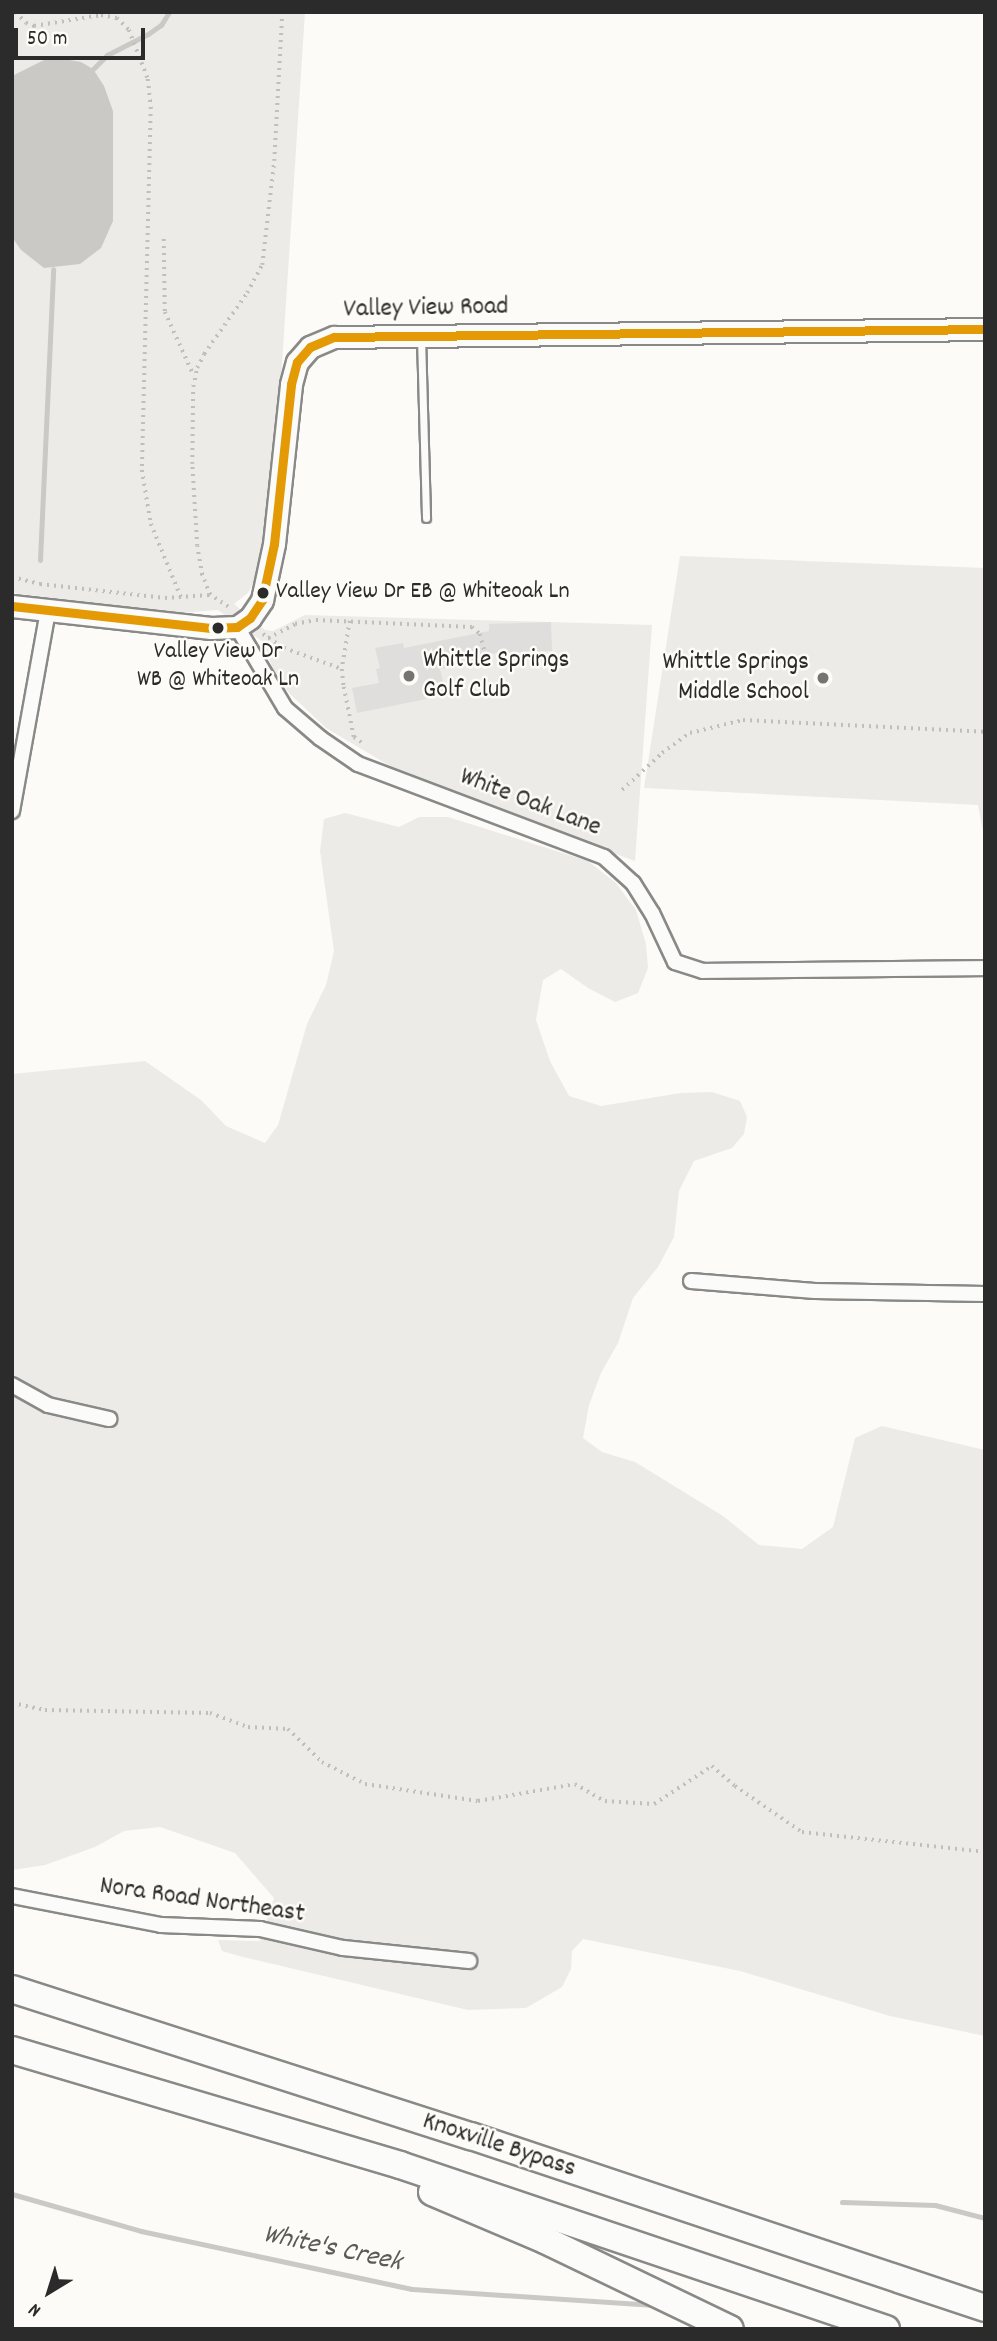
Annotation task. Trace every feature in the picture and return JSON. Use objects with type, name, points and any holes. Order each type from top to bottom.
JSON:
[{"type":"highway","name":"Knoxville Bypass","points":[[12,1989],[484,2140],[985,2308]]},
{"type":"highway","name":"Knoxville Bypass","points":[[12,2050],[400,2165],[886,2329]]},
{"type":"highway","points":[[144,2088],[430,2191],[545,2240],[730,2329]]},
{"type":"street","name":"Valley View Road","points":[[237,627],[250,618],[262,600],[275,544],[291,384],[297,362],[310,347],[334,337],[985,329]]},
{"type":"street","points":[[12,606],[211,628],[237,627]]},
{"type":"street","points":[[12,811],[48,610]]},
{"type":"street","name":"White Oak Lane","points":[[237,627],[285,708],[358,764],[604,857],[633,883],[652,914],[675,962],[703,971],[985,968]]},
{"type":"street","points":[[691,1281],[815,1290],[985,1294]]},
{"type":"street","points":[[12,1385],[48,1405],[109,1419]]},
{"type":"street","name":"Nora Road Northeast","points":[[12,1896],[161,1925],[260,1929],[343,1948],[469,1961]]},
{"type":"lane","points":[[421,336],[426,518]]},
{"type":"path","points":[[16,12],[26,23],[45,26],[110,15],[129,30],[148,79],[151,107],[142,470],[151,524],[181,597]]},
{"type":"path","points":[[228,607],[210,595],[202,575],[197,546],[191,464],[195,378],[204,354],[247,293],[262,265],[274,161],[282,12]]},
{"type":"path","points":[[164,239],[165,312],[195,378]]},
{"type":"path","points":[[12,577],[95,591],[181,597],[210,595]]},
{"type":"path","points":[[268,638],[304,621],[472,626],[480,634],[489,668]]},
{"type":"path","points":[[350,621],[342,669],[354,737],[364,744]]},
{"type":"path","points":[[263,634],[342,669]]},
{"type":"path","points":[[622,790],[662,753],[690,733],[743,720],[985,732]]},
{"type":"path","points":[[12,1703],[45,1710],[210,1713],[248,1727],[288,1730],[322,1762],[365,1784],[478,1801],[575,1784],[605,1801],[654,1804],[712,1766],[735,1786],[802,1832],[985,1852]]},
{"type":"shaded area","points":[[12,12],[305,12],[278,425],[266,536],[256,577],[248,593],[234,604],[265,630],[273,631],[305,615],[652,625],[635,861],[417,782],[326,728],[289,693],[274,672],[263,642],[218,610],[179,613],[12,593]]},
{"type":"shaded area","points":[[44,60],[81,62],[93,69],[104,86],[113,111],[113,221],[101,248],[80,264],[44,268],[21,250],[12,237],[12,76]]},
{"type":"shaded area","name":"Whittle Springs Middle School","points":[[680,556],[985,568],[985,842],[978,805],[644,788]]},
{"type":"shaded area","points":[[345,813],[399,827],[419,817],[448,817],[588,861],[616,883],[636,910],[646,944],[648,968],[638,993],[615,1002],[588,988],[561,969],[543,980],[536,1020],[550,1061],[569,1096],[601,1106],[681,1093],[712,1092],[740,1101],[747,1117],[744,1134],[732,1148],[694,1161],[679,1191],[674,1237],[658,1267],[633,1298],[618,1343],[601,1373],[589,1405],[583,1438],[602,1452],[635,1462],[723,1516],[759,1545],[802,1549],[833,1527],[855,1438],[882,1426],[985,1450],[985,2036],[890,2016],[740,1971],[583,1939],[572,1951],[571,1969],[562,1987],[526,2008],[468,2010],[243,1957],[222,1951],[218,1940],[260,1941],[274,1898],[235,1853],[160,1827],[124,1831],[95,1847],[45,1865],[12,1870],[12,1074],[145,1061],[201,1100],[226,1126],[265,1143],[278,1125],[307,1024],[326,985],[334,951],[320,851],[324,819]]},
{"type":"building","points":[[551,622],[552,651],[476,654],[478,662],[440,669],[446,695],[357,713],[352,688],[379,683],[376,669],[380,668],[375,648],[403,643],[404,648],[489,631],[489,624]]},
{"type":"waterway","points":[[93,69],[107,55],[161,25],[169,12]]},
{"type":"waterway","points":[[40,560],[53,269]]},
{"type":"waterway","name":"White's Creek","points":[[12,2194],[141,2231],[412,2289],[650,2305]]},
{"type":"waterway","name":"White's Creek","points":[[842,2202],[935,2205],[985,2218]]},
{"type":"transit line","points":[[12,606],[211,628],[237,627],[250,618],[262,600],[274,544],[291,384],[297,362],[310,347],[334,337],[985,329]]},
{"type":"place","name":"Valley View Dr EB @ Whiteoak Ln","points":[[263,593]]},
{"type":"place","name":"Valley View Dr WB @ Whiteoak Ln","points":[[218,628]]},
{"type":"place","name":"Whittle Springs Golf Club","points":[[409,676]]},
{"type":"place","name":"Whittle Springs Middle School","points":[[823,678]]}]
